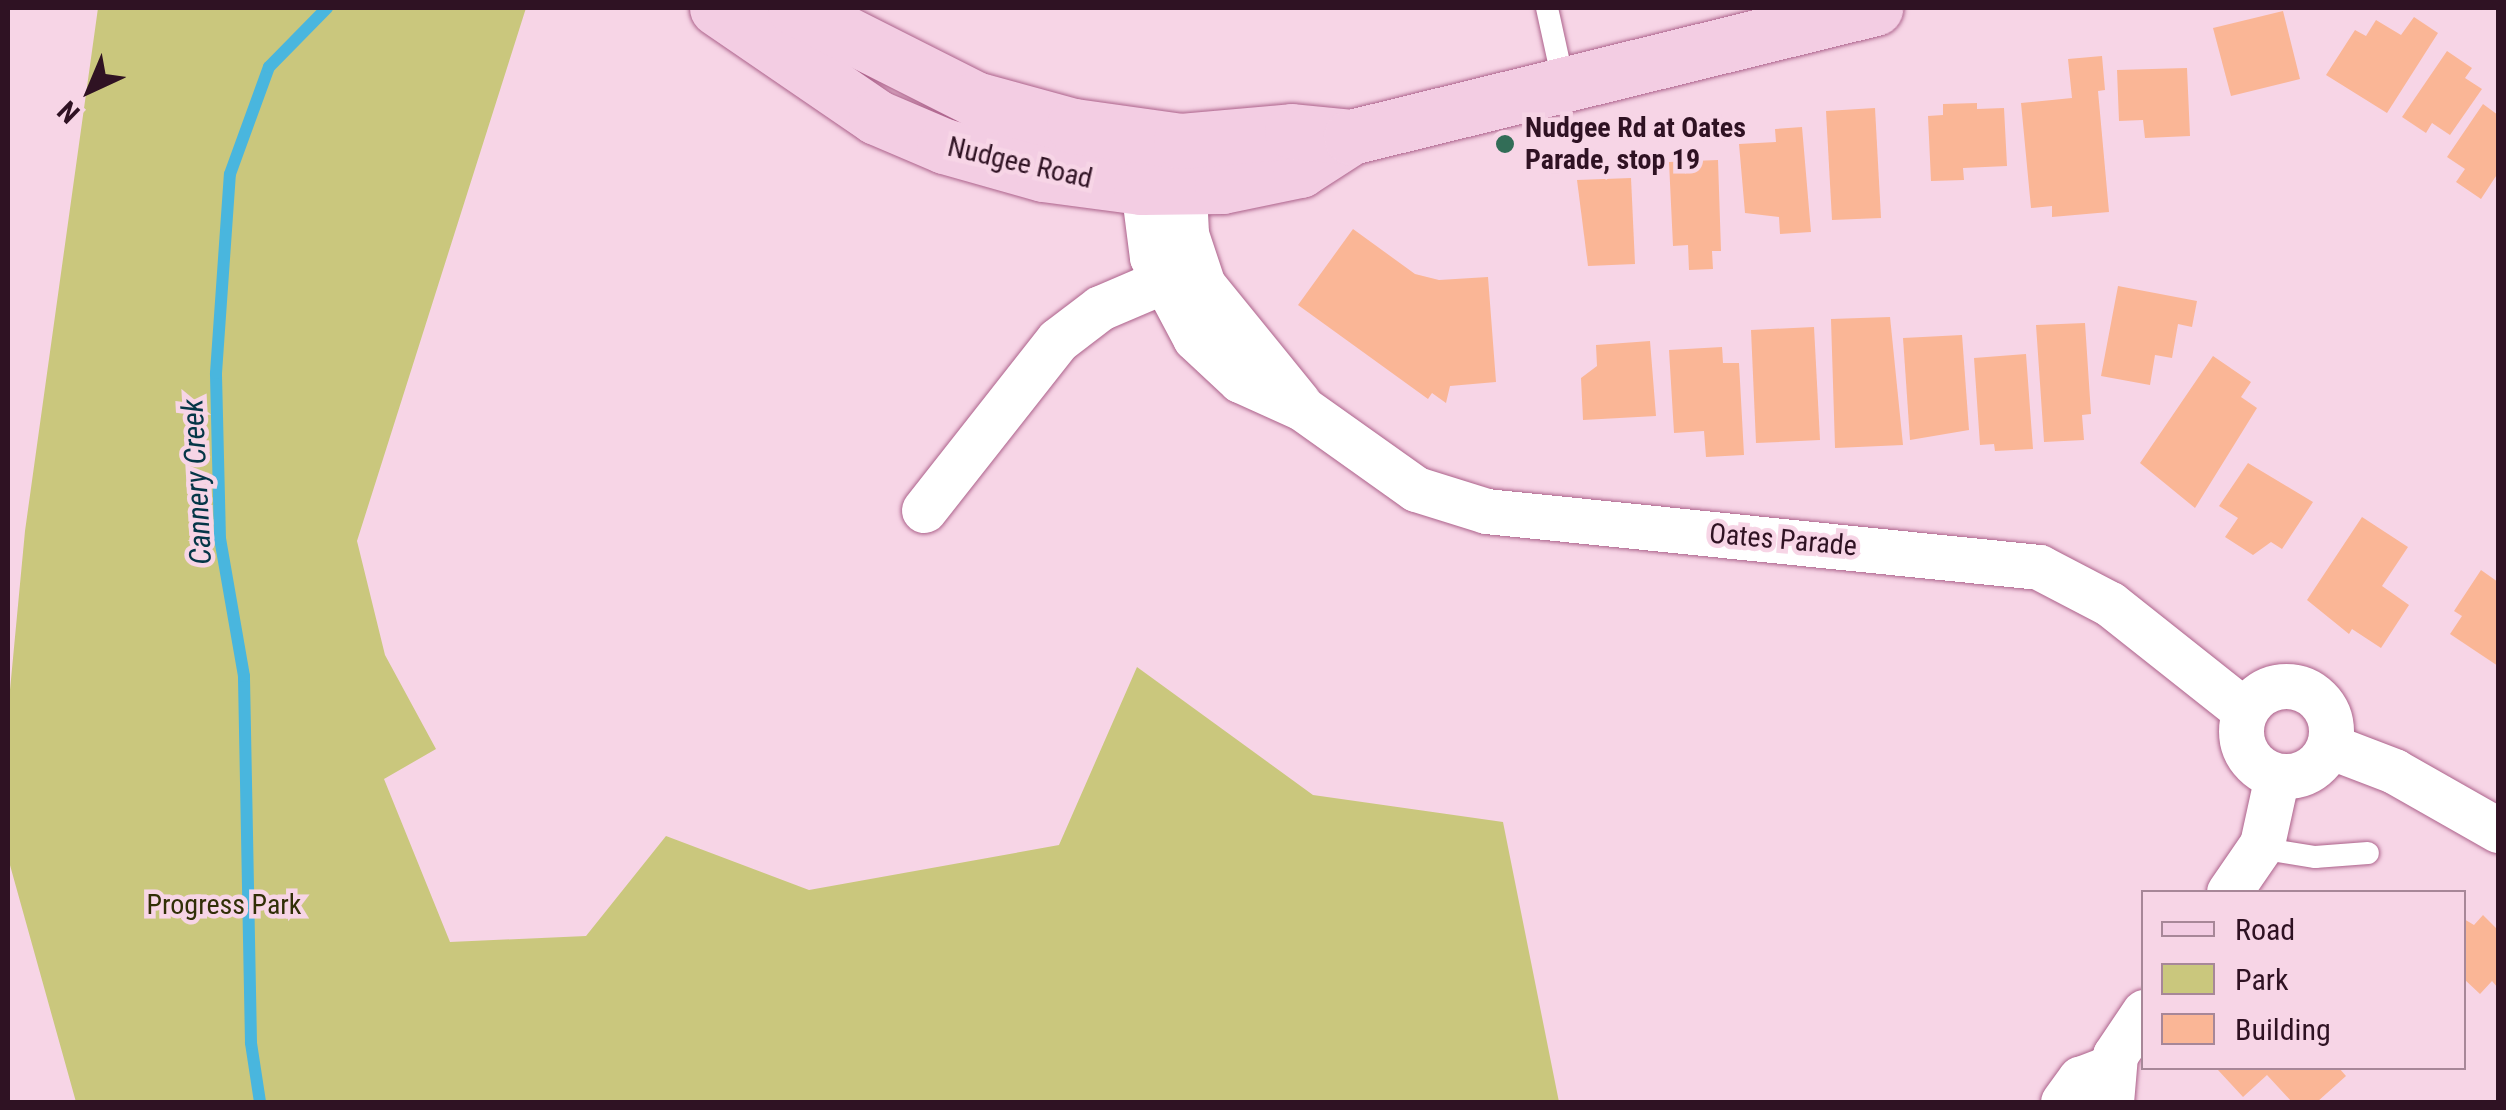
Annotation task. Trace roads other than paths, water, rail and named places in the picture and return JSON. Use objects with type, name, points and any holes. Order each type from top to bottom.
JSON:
[{"type":"main road","name":"Nudgee Road","points":[[716,8],[815,80],[944,146],[1043,174],[1161,164],[1300,170],[1351,137],[1875,8]]},
{"type":"main road","name":"Nudgee Road","points":[[795,8],[946,88],[1161,164]]},
{"type":"street","name":"Oates Parade","points":[[1161,164],[1161,282],[1178,316],[1216,360],[1240,380],[1302,408],[1416,489],[1459,506],[2039,567],[2110,604],[2245,711]]},
{"type":"street","name":"Oates Parade","points":[[1161,164],[1203,285],[1302,408]]},
{"type":"street","points":[[924,510],[1058,340],[1100,308],[1161,282]]},
{"type":"street","points":[[2267,690],[2310,693],[2329,717],[2329,746],[2314,768],[2277,776],[2246,751],[2245,711],[2267,690]]},
{"type":"street","points":[[2329,746],[2394,770],[2498,830]]},
{"type":"street","points":[[2230,890],[2259,848],[2277,776]]},
{"type":"street","points":[[2063,1102],[2080,1079],[2111,1085],[2141,1019]]},
{"type":"lane","points":[[1546,8],[1564,85]]},
{"type":"lane","points":[[2259,848],[2315,857],[2368,853]]},
{"type":"waterway","name":"Cannery Creek","points":[[260,1102],[251,1043],[244,676],[220,539],[216,373],[230,174],[269,67],[327,8]]},
{"type":"place","name":"Nudgee Rd at Oates Parade, stop 19","points":[[1505,144]]},
{"type":"park label","name":"Progress Park","points":[[224,905]]}]
